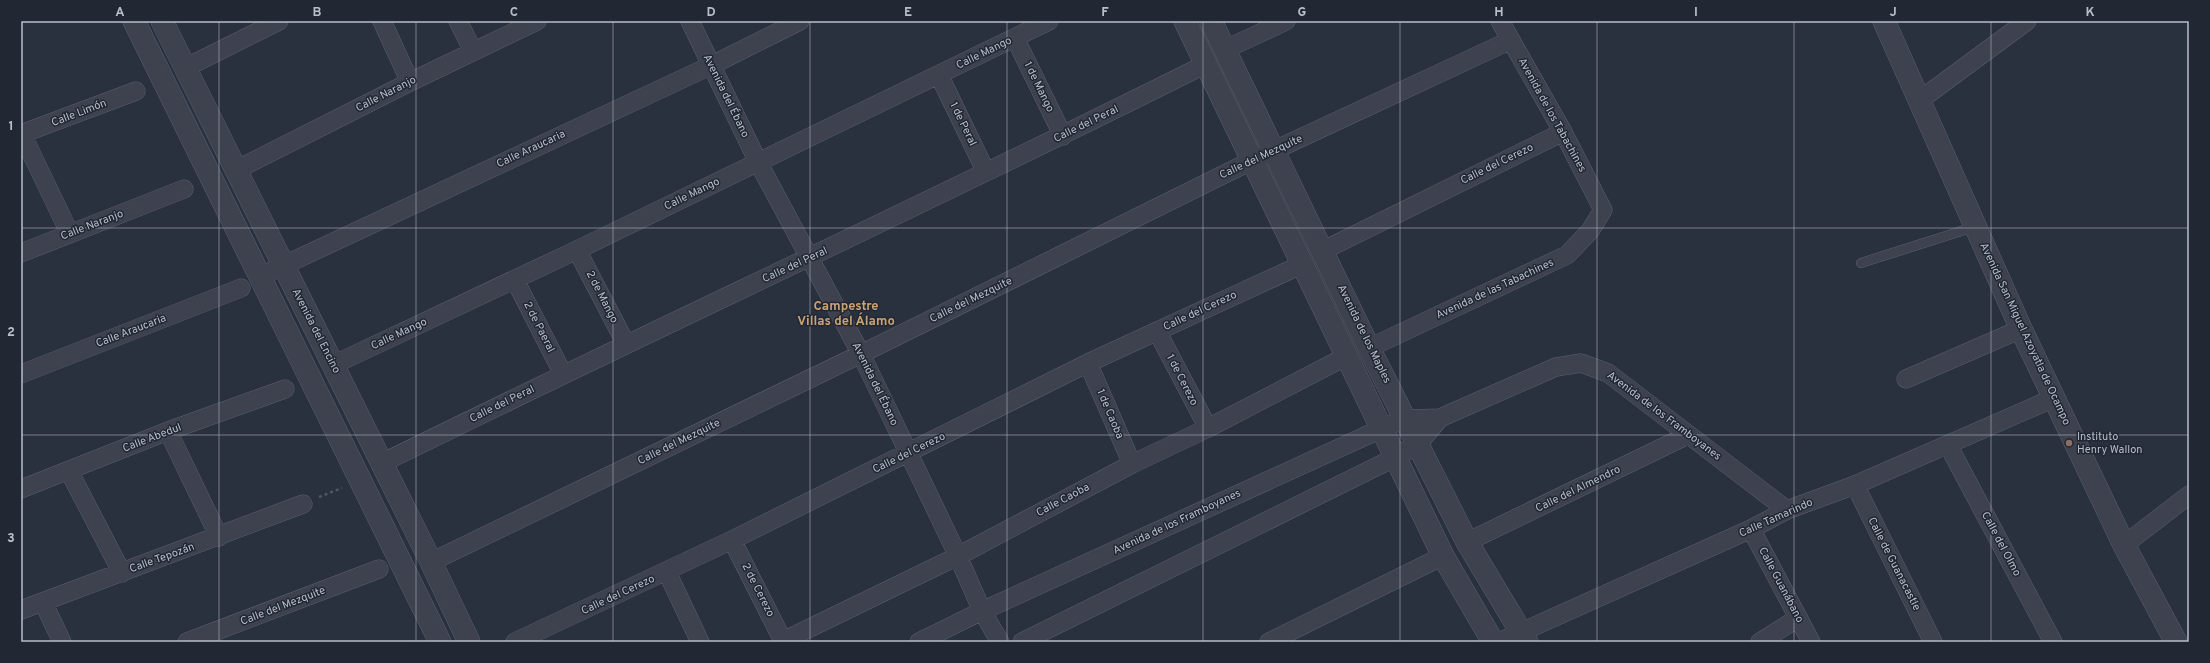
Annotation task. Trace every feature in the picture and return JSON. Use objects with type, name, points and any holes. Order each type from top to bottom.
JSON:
[{"type":"street","points":[[134,21],[261,276],[440,642]]},
{"type":"street","name":"Avenida del Encino","points":[[162,21],[431,562],[469,642]]},
{"type":"street","points":[[185,68],[279,21]]},
{"type":"street","points":[[382,21],[410,82]]},
{"type":"street","points":[[458,21],[473,51]]},
{"type":"street","name":"Calle Naranjo","points":[[236,170],[410,82],[537,21]]},
{"type":"street","name":"Avenida del Ébano","points":[[690,21],[758,162],[861,354],[958,556],[982,611],[1000,642]]},
{"type":"street","name":"Calle Araucaria","points":[[261,276],[712,65],[800,21]]},
{"type":"street","name":"Calle Mango","points":[[333,365],[578,250],[1050,21]]},
{"type":"street","points":[[1185,21],[1251,161],[1303,264],[1345,357],[1394,458],[1443,556],[1492,642]]},
{"type":"street","name":"Avenida de los Maples","points":[[1211,21],[1226,49],[1274,152],[1324,250],[1370,348],[1467,542],[1525,636]]},
{"type":"street","points":[[1226,49],[1286,21]]},
{"type":"street","name":"Avenida de los Tabachines","points":[[1500,21],[1563,132],[1603,210]]},
{"type":"street","name":"Avenida San Miguel Azoyatla de Ocampo","points":[[1884,21],[1920,100],[1974,227],[2054,398],[2124,545],[2176,642]]},
{"type":"street","points":[[1920,100],[2027,21]]},
{"type":"street","name":"1 de Mango","points":[[1015,38],[1064,136]]},
{"type":"street","name":"Calle del Mezquite","points":[[431,562],[861,354],[1251,161],[1274,152],[1511,40]]},
{"type":"street","name":"Calle del Peral","points":[[382,463],[563,374],[1064,136],[1206,64]]},
{"type":"street","name":"1 de Peral","points":[[939,75],[986,172]]},
{"type":"street","name":"Calle Limón","points":[[22,134],[136,91]]},
{"type":"street","name":"Calle del Cerezo","points":[[1324,250],[1563,132]]},
{"type":"street","points":[[22,134],[70,234]]},
{"type":"street","name":"Calle Naranjo","points":[[21,253],[184,189]]},
{"type":"street","name":"Avenida de las Tabachines","points":[[1370,348],[1567,256],[1590,231],[1603,210]]},
{"type":"street","name":"2 de Mango","points":[[578,250],[626,344]]},
{"type":"street","name":"Calle del Cerezo","points":[[515,642],[667,572],[1088,363],[1303,264]]},
{"type":"street","name":"2 de Paeral","points":[[514,280],[563,374]]},
{"type":"street","name":"Calle Araucaria","points":[[21,374],[241,288]]},
{"type":"street","points":[[1906,379],[2022,329]]},
{"type":"street","name":"1 de Cerezo","points":[[1157,331],[1208,428]]},
{"type":"street","name":"Calle Caoba","points":[[782,641],[958,556],[1132,464],[1208,428],[1345,357]]},
{"type":"street","name":"1 de Caoba","points":[[1088,363],[1132,464]]},
{"type":"street","name":"Avenida de los Framboyanes","points":[[919,642],[982,611],[1381,429],[1405,419],[1440,418],[1556,367],[1581,363],[1608,373],[1787,510]]},
{"type":"street","name":"Calle Abedul","points":[[21,489],[168,431],[285,389]]},
{"type":"street","name":"Calle Tamarindo","points":[[1499,642],[1525,636],[1752,529],[1787,510],[1855,485],[2054,398]]},
{"type":"street","name":"Avenida de los Framboyanes","points":[[1022,642],[1394,458],[1418,444],[1440,418]]},
{"type":"street","points":[[168,431],[219,537]]},
{"type":"street","name":"Calle del Almendro","points":[[1467,542],[1688,435]]},
{"type":"street","name":"Calle del Olmo","points":[[1948,445],[2054,642]]},
{"type":"street","points":[[69,471],[122,573]]},
{"type":"street","name":"Calle de Guanacastle","points":[[1855,485],[1933,642]]},
{"type":"street","points":[[2124,545],[2189,495]]},
{"type":"street","name":"Calle Tepozán","points":[[21,610],[219,537],[303,504]]},
{"type":"street","name":"Calle Guanábano","points":[[1752,529],[1811,642]]},
{"type":"street","name":"2 de Cerezo","points":[[732,540],[782,641]]},
{"type":"street","points":[[1269,642],[1443,556]]},
{"type":"street","name":"Calle del Mezquite","points":[[187,642],[379,569]]},
{"type":"street","points":[[667,572],[700,642]]},
{"type":"street","points":[[43,602],[62,642]]},
{"type":"street","points":[[1760,642],[1798,618]]},
{"type":"lane","points":[[1861,263],[1974,227]]},
{"type":"path","points":[[303,504],[361,480]]},
{"type":"place","name":"Instituto Henry Wallon","points":[[2069,443]]},
{"type":"district","name":"Campestre Villas del Álamo","points":[[846,314]]}]
